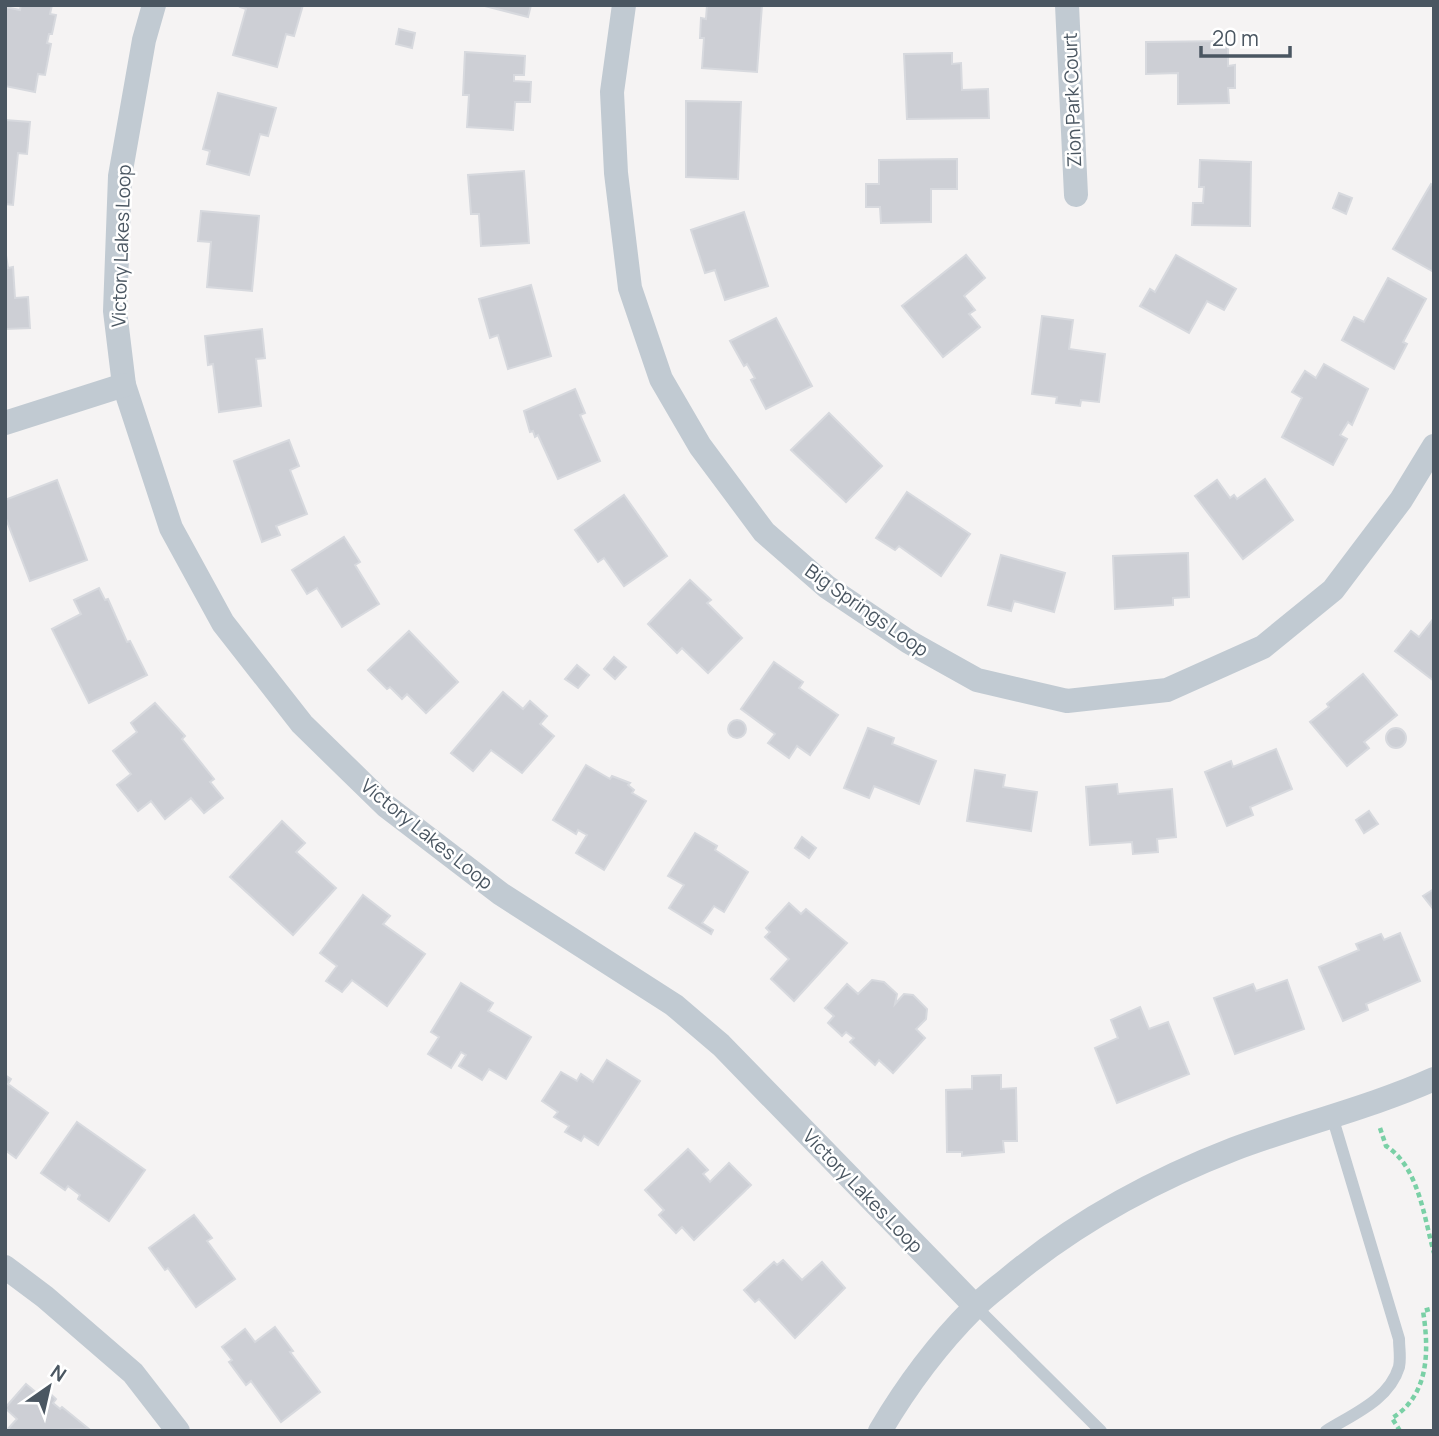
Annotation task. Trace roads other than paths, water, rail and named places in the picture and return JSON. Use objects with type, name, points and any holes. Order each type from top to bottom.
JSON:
[{"type":"street","name":"Victory Lakes Loop","points":[[154,5],[144,40],[120,176],[115,311],[124,385],[171,528],[223,623],[302,724],[386,806],[501,894],[674,1005],[721,1045],[975,1306]]},
{"type":"street","name":"Big Springs Loop","points":[[624,5],[612,92],[616,173],[629,288],[661,379],[700,446],[764,531],[827,587],[909,642],[977,680],[1067,701],[1167,691],[1263,647],[1333,590],[1401,500],[1434,446]]},
{"type":"street","name":"Zion Park Court","points":[[1067,5],[1076,195]]},
{"type":"street","points":[[5,423],[124,385]]},
{"type":"street","points":[[880,1431],[900,1397],[942,1342],[975,1306],[1029,1262],[1072,1233],[1163,1180],[1234,1149],[1373,1103],[1434,1079]]},
{"type":"street","points":[[5,1267],[45,1297],[133,1373],[178,1431]]},
{"type":"lane","points":[[1326,1431],[1375,1402],[1391,1386],[1399,1365],[1399,1339],[1332,1116]]},
{"type":"lane","points":[[975,1306],[1101,1431]]}]
